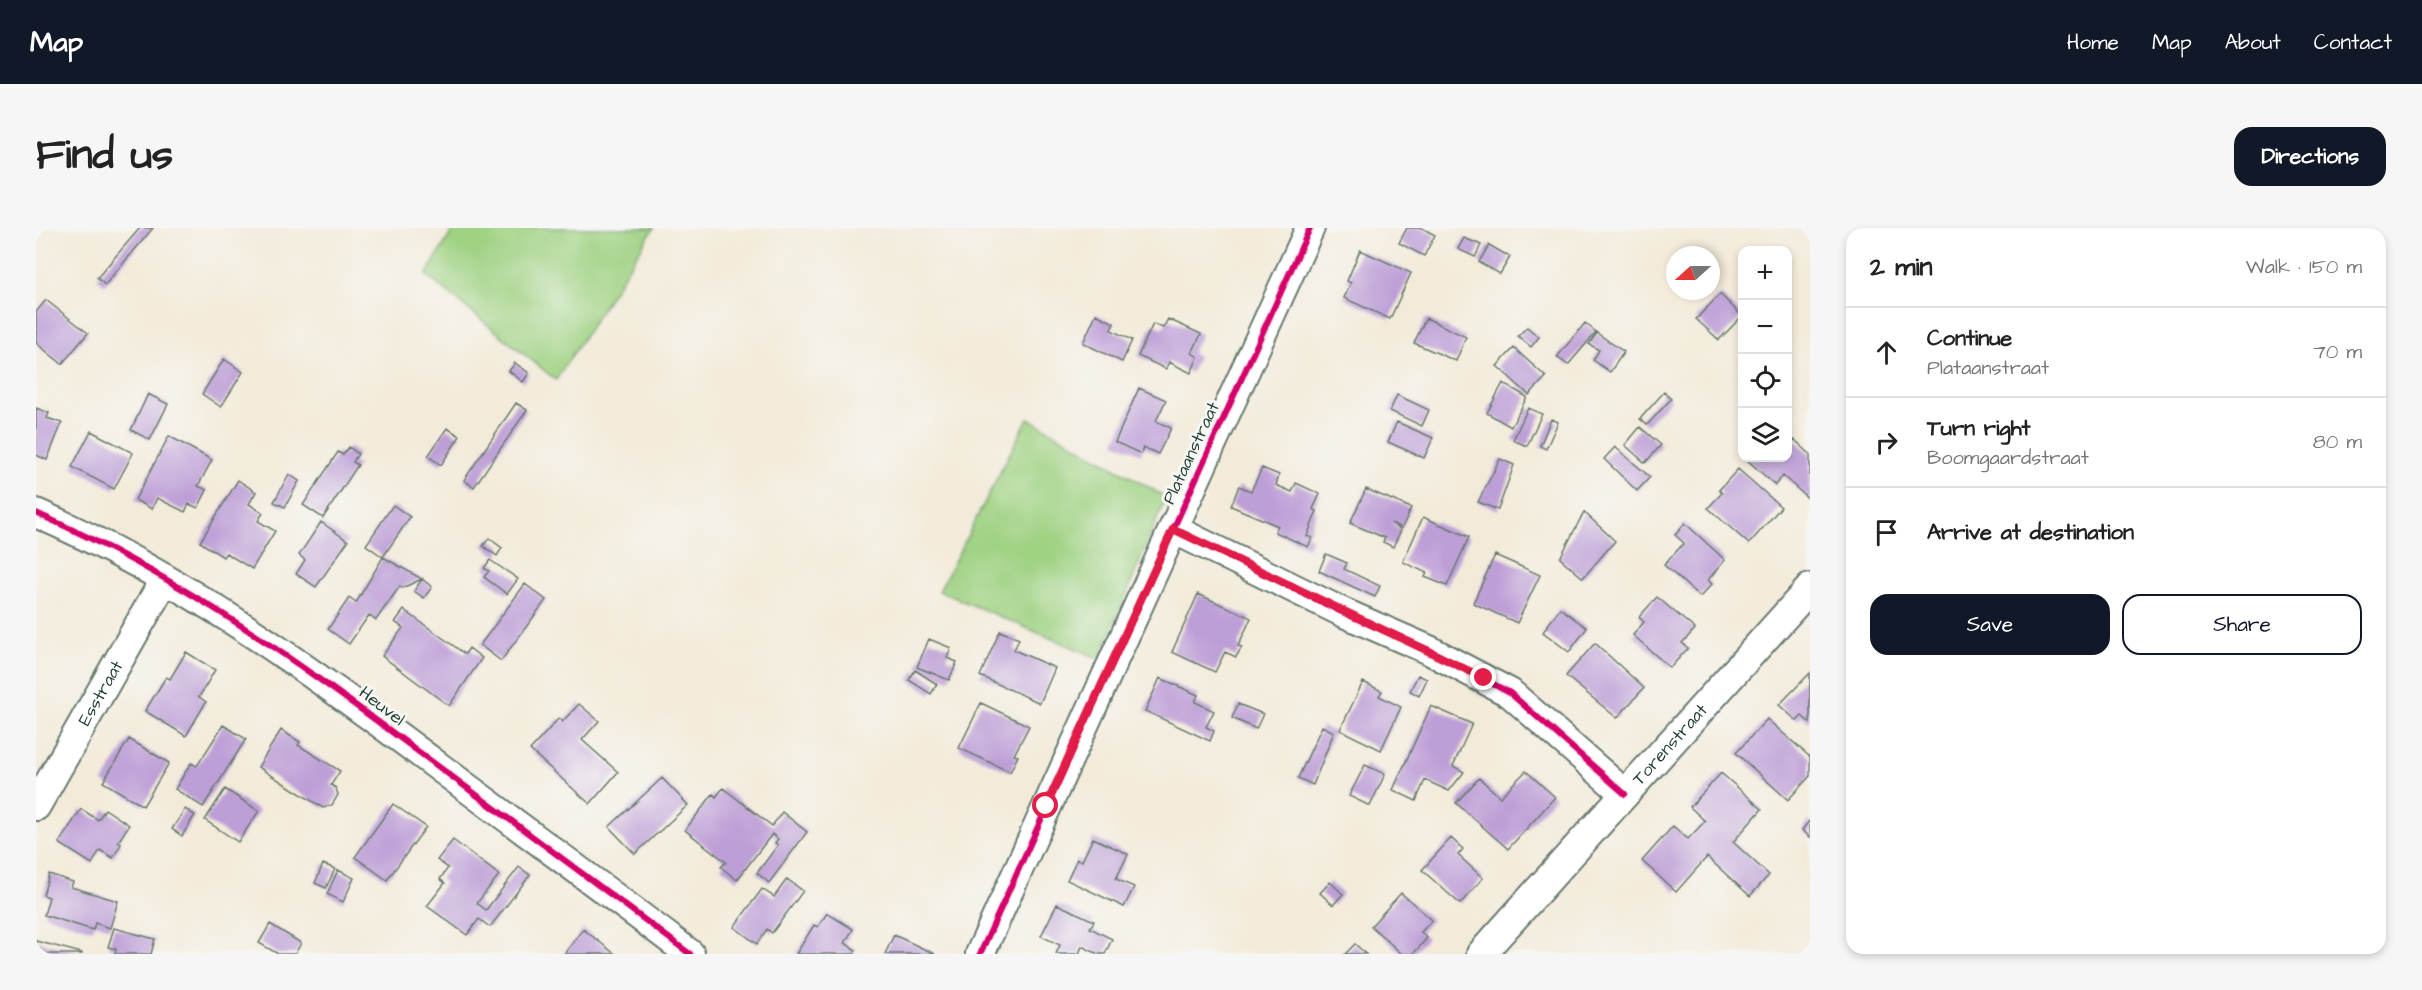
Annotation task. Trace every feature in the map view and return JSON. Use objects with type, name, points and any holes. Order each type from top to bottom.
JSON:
[{"type":"street","name":"Plataanstraat","points":[[980,954],[1310,228]]},
{"type":"street","name":"Heuvel","points":[[36,513],[101,544],[208,602],[311,671],[690,954]]},
{"type":"street","points":[[1173,529],[1342,612],[1429,650],[1510,693],[1625,794]]},
{"type":"street","name":"Esstraat","points":[[36,806],[165,579]]},
{"type":"street","name":"Torenstraat","points":[[1481,954],[1810,588]]},
{"type":"green space","points":[[454,228],[654,228],[556,380],[426,275]]},
{"type":"green space","points":[[1028,418],[1166,497],[1100,659],[939,591]]},
{"type":"building","points":[[140,228],[153,228],[105,285],[97,278]]},
{"type":"building","points":[[1407,228],[1422,228],[1435,235],[1424,256],[1399,243]]},
{"type":"building","points":[[1464,238],[1481,245],[1475,257],[1458,249]]},
{"type":"building","points":[[1489,245],[1510,257],[1500,274],[1479,262]]},
{"type":"building","points":[[1360,250],[1411,273],[1390,319],[1344,298],[1351,283],[1347,281]]},
{"type":"building","points":[[1720,294],[1738,312],[1738,320],[1719,340],[1696,319],[1714,300],[1720,300]]},
{"type":"building","points":[[46,300],[88,333],[62,364],[36,343],[36,312]]},
{"type":"building","points":[[1096,314],[1114,323],[1111,330],[1132,340],[1122,362],[1083,343]]},
{"type":"building","points":[[1426,318],[1466,337],[1456,361],[1414,343]]},
{"type":"building","points":[[1168,319],[1201,334],[1192,353],[1198,357],[1191,373],[1169,362],[1166,369],[1138,356],[1153,324],[1163,328]]},
{"type":"building","points":[[1585,323],[1596,332],[1568,365],[1557,357]]},
{"type":"building","points":[[1527,327],[1539,337],[1531,347],[1518,336]]},
{"type":"building","points":[[1597,333],[1624,352],[1610,372],[1593,360],[1599,350],[1589,344]]},
{"type":"building","points":[[1514,348],[1546,377],[1529,395],[1497,366]]},
{"type":"building","points":[[224,359],[243,372],[221,407],[202,394]]},
{"type":"building","points":[[515,363],[529,373],[523,382],[509,371]]},
{"type":"building","points":[[1503,383],[1527,397],[1511,427],[1487,413]]},
{"type":"building","points":[[1139,388],[1166,400],[1156,421],[1171,428],[1158,454],[1143,447],[1141,454],[1115,442]]},
{"type":"building","points":[[1664,392],[1671,399],[1647,425],[1640,419]]},
{"type":"building","points":[[148,394],[168,404],[150,440],[131,430]]},
{"type":"building","points":[[1397,395],[1429,410],[1422,426],[1390,411]]},
{"type":"building","points":[[516,403],[527,410],[474,487],[464,480]]},
{"type":"building","points":[[36,408],[49,413],[47,418],[62,423],[47,460],[36,455]]},
{"type":"building","points":[[1528,408],[1542,414],[1527,446],[1513,440]]},
{"type":"building","points":[[1551,419],[1558,422],[1546,449],[1540,446]]},
{"type":"building","points":[[1397,422],[1433,438],[1424,458],[1388,442]]},
{"type":"building","points":[[1640,427],[1661,445],[1645,463],[1625,445]]},
{"type":"building","points":[[447,428],[460,436],[441,465],[428,456]]},
{"type":"building","points":[[91,431],[133,453],[114,489],[72,467]]},
{"type":"building","points":[[169,436],[212,460],[198,486],[207,490],[198,508],[189,504],[185,512],[157,498],[152,509],[135,500]]},
{"type":"building","points":[[1795,440],[1810,454],[1810,500],[1783,476],[1775,485],[1749,462],[1792,462],[1792,441]]},
{"type":"building","points":[[349,447],[358,454],[353,462],[358,465],[323,518],[303,505],[338,452],[343,455]]},
{"type":"building","points":[[1615,447],[1650,477],[1637,491],[1604,459]]},
{"type":"building","points":[[1500,459],[1514,465],[1498,510],[1478,502]]},
{"type":"building","points":[[1262,468],[1279,475],[1276,485],[1292,492],[1296,483],[1320,494],[1313,509],[1317,511],[1307,536],[1312,538],[1308,547],[1275,532],[1278,526],[1231,506],[1239,486],[1251,491]]},
{"type":"building","points":[[1738,469],[1781,507],[1749,544],[1708,508],[1722,493],[1719,490]]},
{"type":"building","points":[[289,474],[299,481],[285,507],[274,502]]},
{"type":"building","points":[[238,480],[256,492],[249,504],[263,513],[258,521],[275,531],[252,569],[226,553],[223,557],[200,542]]},
{"type":"building","points":[[1366,489],[1411,508],[1402,528],[1391,523],[1401,530],[1393,547],[1383,542],[1385,538],[1350,523]]},
{"type":"building","points":[[393,505],[410,517],[383,557],[366,545]]},
{"type":"building","points":[[1584,512],[1615,541],[1583,578],[1560,558]]},
{"type":"building","points":[[1423,517],[1469,537],[1447,586],[1425,577],[1427,573],[1403,562]]},
{"type":"building","points":[[321,522],[348,541],[316,587],[296,574],[305,560],[299,555]]},
{"type":"building","points":[[1685,523],[1725,560],[1708,580],[1712,584],[1700,597],[1664,565],[1684,543],[1675,535]]},
{"type":"building","points":[[489,538],[502,548],[497,556],[483,546]]},
{"type":"building","points":[[1326,554],[1347,563],[1344,569],[1380,586],[1375,597],[1319,571]]},
{"type":"building","points":[[1495,555],[1540,575],[1517,623],[1473,603]]},
{"type":"building","points":[[383,557],[422,579],[402,588],[400,586],[376,620],[369,615],[349,644],[328,629],[349,598],[356,603]]},
{"type":"building","points":[[490,560],[518,579],[507,594],[484,577],[489,571],[484,568]]},
{"type":"building","points":[[422,579],[432,587],[424,598],[414,591]]},
{"type":"building","points":[[525,584],[546,600],[501,661],[480,645]]},
{"type":"building","points":[[1198,594],[1251,618],[1238,646],[1242,647],[1236,657],[1225,652],[1215,672],[1172,652]]},
{"type":"building","points":[[1657,597],[1695,629],[1682,643],[1688,648],[1670,668],[1633,635],[1644,622],[1639,617]]},
{"type":"building","points":[[1560,608],[1587,628],[1569,652],[1543,632]]},
{"type":"building","points":[[404,610],[465,654],[469,648],[482,658],[449,706],[382,656],[403,628],[395,622]]},
{"type":"building","points":[[1000,631],[1019,639],[1014,650],[1055,668],[1040,703],[980,676]]},
{"type":"building","points":[[929,639],[951,648],[947,658],[957,662],[949,680],[917,667]]},
{"type":"building","points":[[1595,643],[1644,688],[1617,718],[1566,676]]},
{"type":"building","points":[[186,652],[215,670],[199,697],[206,702],[186,736],[145,711],[166,677],[170,679]]},
{"type":"building","points":[[915,670],[937,684],[931,694],[909,680]]},
{"type":"building","points":[[1810,673],[1810,723],[1802,716],[1797,721],[1779,705]]},
{"type":"building","points":[[1418,675],[1427,679],[1419,696],[1410,691]]},
{"type":"building","points":[[1160,678],[1198,695],[1195,702],[1214,711],[1206,727],[1214,731],[1210,741],[1145,711]]},
{"type":"building","points":[[1363,682],[1382,691],[1379,696],[1401,707],[1381,750],[1340,730]]},
{"type":"building","points":[[981,703],[1029,726],[1014,755],[1018,756],[1010,772],[959,748]]},
{"type":"building","points":[[579,704],[599,721],[582,740],[618,772],[590,804],[530,750],[559,718],[562,722]]},
{"type":"building","points":[[1238,704],[1263,714],[1256,729],[1232,718]]},
{"type":"building","points":[[1431,706],[1472,724],[1453,766],[1464,772],[1449,791],[1425,780],[1416,801],[1393,790]]},
{"type":"building","points":[[1767,719],[1810,757],[1810,776],[1788,800],[1736,753]]},
{"type":"building","points":[[223,725],[246,739],[203,807],[175,789],[191,763],[197,766]]},
{"type":"building","points":[[1322,726],[1334,732],[1313,785],[1298,778]]},
{"type":"building","points":[[281,730],[300,742],[298,745],[340,771],[331,785],[336,788],[338,795],[332,805],[323,808],[258,767]]},
{"type":"building","points":[[129,739],[169,763],[143,806],[103,782]]},
{"type":"building","points":[[1365,765],[1385,774],[1370,806],[1349,796]]},
{"type":"building","points":[[1526,771],[1555,797],[1508,849],[1456,803],[1479,778],[1500,797]]},
{"type":"building","points":[[1721,773],[1762,809],[1733,842],[1769,875],[1750,896],[1707,857],[1676,892],[1642,861],[1673,826],[1688,839],[1705,821],[1690,807]]},
{"type":"building","points":[[662,778],[688,805],[635,854],[609,827]]},
{"type":"building","points":[[723,788],[772,826],[782,812],[807,832],[769,883],[757,873],[778,845],[775,843],[778,839],[772,834],[737,880],[721,867],[726,862],[685,830],[713,794],[716,797]]},
{"type":"building","points":[[225,789],[259,811],[238,842],[205,820]]},
{"type":"building","points":[[393,804],[426,827],[387,880],[355,857]]},
{"type":"building","points":[[81,809],[98,820],[105,809],[129,825],[118,842],[121,844],[113,858],[100,850],[92,864],[59,843]]},
{"type":"building","points":[[185,809],[195,815],[182,836],[172,829]]},
{"type":"building","points":[[1810,820],[1810,837],[1802,830]]},
{"type":"building","points":[[1093,838],[1128,854],[1116,879],[1134,887],[1124,907],[1067,880],[1077,859],[1082,861]]},
{"type":"building","points":[[1451,838],[1463,849],[1458,855],[1483,878],[1460,904],[1422,870]]},
{"type":"building","points":[[453,840],[499,875],[477,903],[486,910],[519,867],[530,875],[490,927],[479,919],[467,935],[427,906],[445,883],[440,879],[448,868],[437,860]]},
{"type":"building","points":[[323,864],[335,869],[326,888],[315,883]]},
{"type":"building","points":[[338,870],[354,878],[343,902],[327,894]]},
{"type":"building","points":[[49,874],[73,882],[71,887],[118,901],[110,928],[95,923],[93,930],[44,915],[49,897],[43,895]]},
{"type":"building","points":[[787,879],[803,891],[772,933],[767,929],[757,944],[734,927],[762,889],[774,897]]},
{"type":"building","points":[[1330,882],[1343,894],[1333,905],[1320,893]]},
{"type":"building","points":[[1401,893],[1432,920],[1421,932],[1427,938],[1413,954],[1402,954],[1371,926]]},
{"type":"building","points":[[1057,904],[1094,921],[1090,928],[1112,939],[1105,954],[1098,954],[1082,946],[1079,954],[1056,954],[1060,945],[1041,936]]},
{"type":"building","points":[[827,913],[853,929],[845,943],[856,950],[854,954],[796,954],[814,925],[818,927]]},
{"type":"building","points":[[270,924],[301,943],[295,954],[278,954],[259,943]]},
{"type":"building","points":[[114,928],[155,939],[151,954],[115,954],[116,949],[108,947]]},
{"type":"building","points":[[583,929],[615,954],[564,954]]},
{"type":"building","points":[[894,935],[935,954],[885,954]]},
{"type":"building","points":[[36,941],[82,953],[82,954],[36,954]]},
{"type":"building","points":[[1355,944],[1366,954],[1345,954]]},
{"type":"cycle path","points":[[980,954],[1310,228]]},
{"type":"cycle path","points":[[36,513],[143,566],[245,628],[294,661],[690,954]]},
{"type":"cycle path","points":[[1173,529],[1342,612],[1429,650],[1510,693],[1625,794]]},
{"type":"route","points":[[1046,806],[1173,529],[1342,612],[1429,650],[1484,678]]}]
